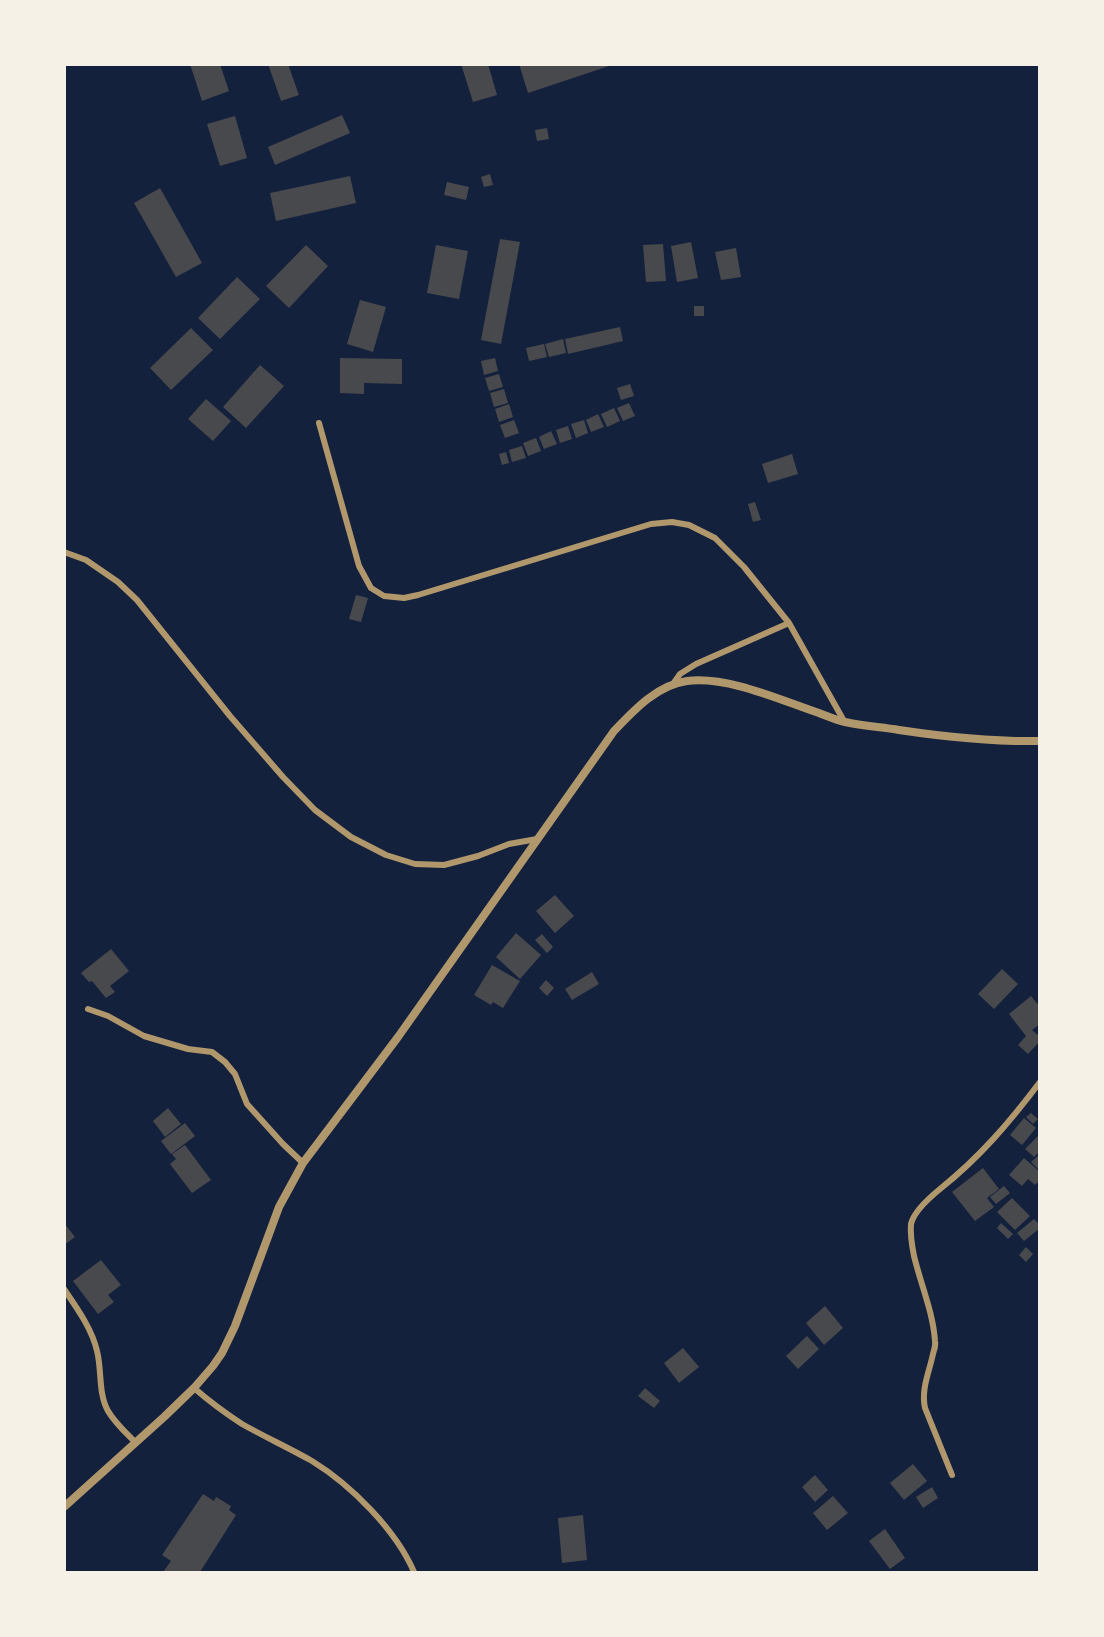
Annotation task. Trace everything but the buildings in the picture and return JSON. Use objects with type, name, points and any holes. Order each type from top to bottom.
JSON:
[{"type":"street","points":[[320,423],[359,566],[371,588],[384,596],[404,598],[418,595],[651,524],[672,522],[689,525],[715,538],[767,594],[789,623],[844,722]]},
{"type":"street","points":[[64,552],[86,560],[118,582],[137,600],[230,716],[283,777],[315,810],[351,837],[386,855],[415,864],[444,865],[478,856],[509,844],[537,839]]},
{"type":"street","points":[[673,684],[680,674],[696,664],[789,623]]},
{"type":"street","points":[[64,1507],[194,1388],[222,1353],[235,1326],[279,1207],[303,1163],[398,1037],[614,731],[636,708],[673,684],[689,681],[714,681],[745,688],[844,722],[951,737],[1011,742],[1040,741]]},
{"type":"street","points":[[88,1009],[108,1016],[144,1036],[188,1049],[212,1053],[225,1062],[235,1074],[247,1104],[303,1163]]},
{"type":"street","points":[[952,1475],[923,1398],[936,1344],[932,1319],[918,1274],[911,1223],[919,1209],[933,1194],[981,1153],[1040,1082]]},
{"type":"street","points":[[64,1289],[88,1329],[97,1351],[107,1409],[136,1443]]},
{"type":"street","points":[[194,1388],[240,1422],[313,1462],[352,1492],[379,1518],[407,1556],[414,1572]]}]
